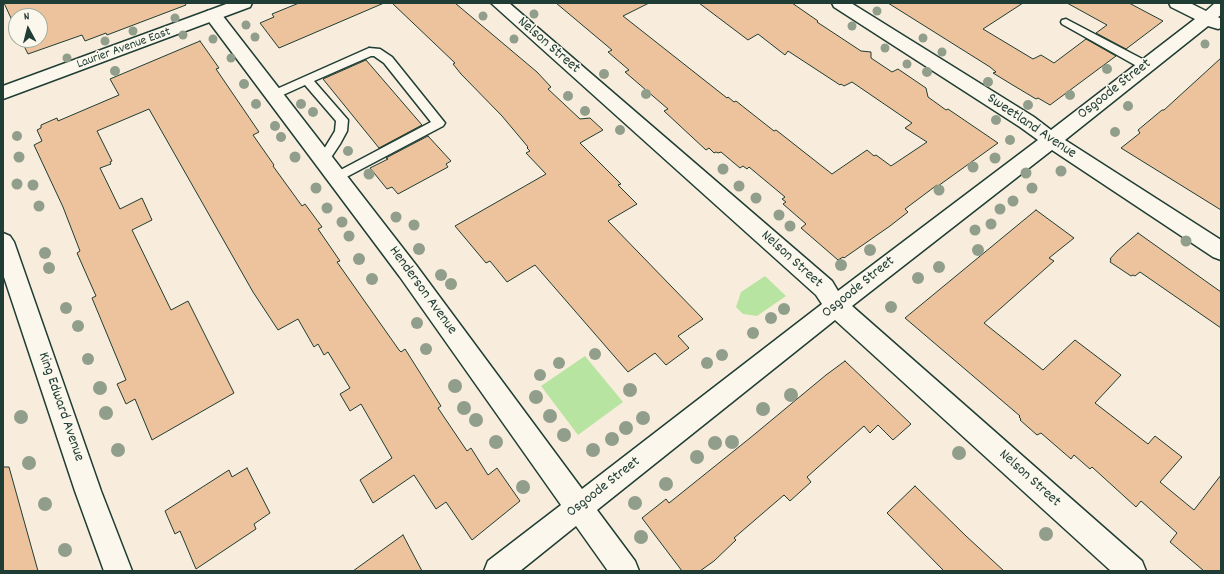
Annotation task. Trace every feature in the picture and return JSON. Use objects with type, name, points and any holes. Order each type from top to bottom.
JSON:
[{"type":"street","name":"Laurier Avenue East","points":[[3,94],[244,3]]},
{"type":"street","name":"Nelson Street","points":[[499,3],[824,288],[836,306],[1132,571]]},
{"type":"street","name":"Sweetland Avenue","points":[[840,3],[1221,251]]},
{"type":"street","points":[[1178,3],[1216,17]]},
{"type":"street","name":"Henderson Avenue","points":[[213,15],[408,271],[625,571]]},
{"type":"street","name":"Osgoode Street","points":[[498,571],[836,306],[854,290],[1052,140],[1146,66],[1216,17]]},
{"type":"street","name":"King Edward Avenue","points":[[3,242],[88,490],[118,571]]},
{"type":"lane","points":[[1066,22],[1146,66]]},
{"type":"lane","points":[[274,95],[369,52],[376,52],[388,60],[439,123],[337,177]]},
{"type":"lane","points":[[307,80],[342,120],[341,131],[324,159]]},
{"type":"green space","points":[[765,276],[786,296],[757,316],[743,314],[736,307],[741,292]]},
{"type":"green space","points":[[585,356],[623,402],[578,435],[541,386]]},
{"type":"building","points":[[4,3],[185,3],[186,5],[107,35],[106,33],[85,41],[82,35],[48,47],[48,8],[8,8],[8,12]]},
{"type":"building","points":[[299,3],[384,3],[279,48],[260,23],[274,17],[272,14]]},
{"type":"building","points":[[392,3],[455,3],[537,72],[551,87],[548,89],[580,119],[590,118],[603,130],[580,143],[621,184],[618,185],[637,204],[608,221],[703,319],[678,336],[689,348],[666,365],[655,353],[628,372],[535,265],[507,282],[490,261],[486,263],[455,226],[546,174],[526,153],[530,151],[527,148],[528,147],[502,116],[461,74],[453,64],[455,63]]},
{"type":"building","points":[[556,3],[649,3],[623,16],[727,98],[728,97],[734,102],[736,101],[832,174],[867,150],[891,166],[927,142],[905,128],[912,123],[852,82],[844,86],[841,84],[840,85],[788,51],[785,55],[758,34],[748,40],[699,3],[792,3],[818,21],[817,22],[861,51],[871,52],[871,58],[892,72],[898,69],[926,88],[928,97],[998,143],[905,209],[908,212],[890,226],[844,258],[843,257],[838,260],[801,228],[806,224],[783,204],[786,202],[782,199],[785,197],[749,167],[747,169],[743,166],[740,168],[721,152],[714,153],[709,148],[706,150],[664,111],[668,109],[625,72],[629,70],[608,52],[612,50]]},
{"type":"building","points":[[888,3],[1023,3],[983,29],[1033,59],[1041,55],[1054,63],[1086,39],[1116,56],[1050,105],[1038,98],[1036,99],[993,73],[996,72],[990,67]]},
{"type":"building","points":[[1067,3],[1129,3],[1163,21],[1126,49],[1096,33],[1107,25]]},
{"type":"building","points":[[200,41],[219,68],[216,69],[259,132],[253,135],[274,165],[273,166],[302,206],[305,204],[322,227],[318,229],[340,261],[337,262],[399,350],[401,352],[405,349],[441,406],[438,408],[467,451],[471,448],[488,475],[497,468],[520,501],[472,540],[446,502],[436,509],[414,475],[373,503],[360,480],[392,458],[361,404],[350,411],[340,394],[350,388],[328,352],[324,355],[318,344],[314,347],[298,319],[278,330],[253,292],[149,109],[97,131],[112,161],[110,162],[111,164],[100,168],[120,209],[142,198],[152,220],[132,230],[171,310],[188,301],[234,393],[152,440],[135,399],[126,404],[117,384],[126,380],[92,298],[96,296],[77,253],[80,251],[63,207],[34,145],[42,141],[37,130],[41,128],[41,125],[57,118],[58,121],[119,95],[110,79]]},
{"type":"building","points":[[25,48],[45,48],[28,54]]},
{"type":"building","points":[[1221,58],[1221,210],[1121,148],[1140,133],[1138,130],[1162,110],[1164,110]]},
{"type":"building","points":[[366,60],[422,125],[379,148],[323,79]]},
{"type":"building","points":[[428,136],[451,161],[446,164],[448,167],[398,194],[392,187],[387,189],[370,168]]},
{"type":"building","points":[[1036,210],[1074,238],[1049,258],[1054,261],[984,323],[1043,370],[1075,340],[1121,375],[1095,403],[1148,444],[1155,436],[1182,457],[1160,482],[1194,510],[1221,475],[1221,571],[1204,571],[1170,542],[1177,533],[1141,501],[1136,507],[1092,467],[1090,469],[1074,455],[1071,459],[1041,433],[1037,435],[1020,420],[1020,416],[905,318]]},
{"type":"building","points":[[1138,233],[1221,292],[1221,328],[1140,272],[1135,276],[1131,276],[1110,262],[1110,259],[1117,251]]},
{"type":"building","points":[[845,361],[911,424],[893,440],[878,425],[870,433],[864,426],[807,477],[811,482],[790,501],[784,495],[734,538],[736,540],[714,561],[700,571],[682,571],[642,518],[666,499],[669,503]]},
{"type":"building","points":[[3,467],[9,467],[38,571],[3,571]]},
{"type":"building","points":[[247,468],[270,513],[254,524],[256,529],[196,569],[180,531],[175,534],[165,511],[229,470],[232,477]]},
{"type":"building","points":[[915,486],[1004,571],[944,571],[887,513]]},
{"type":"building","points":[[403,535],[422,571],[353,571]]}]
